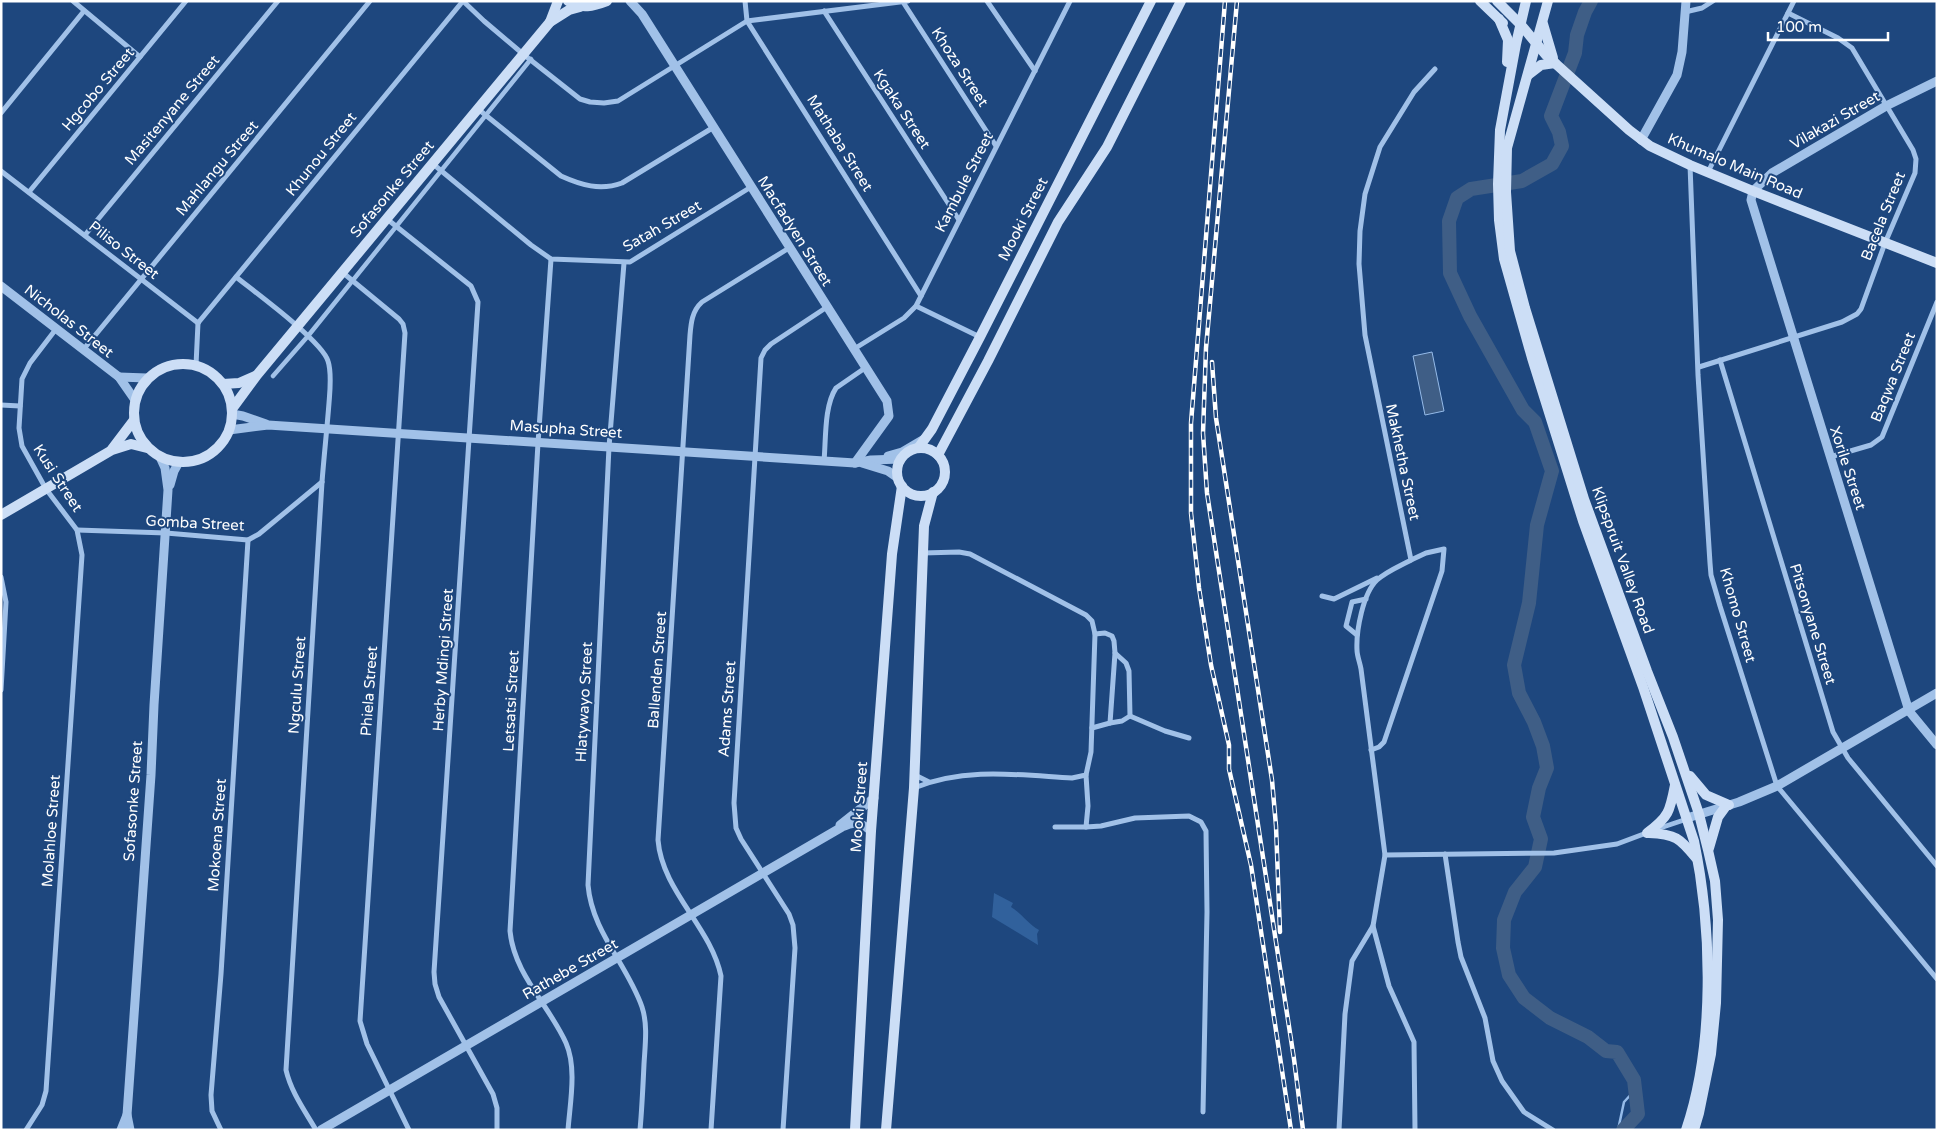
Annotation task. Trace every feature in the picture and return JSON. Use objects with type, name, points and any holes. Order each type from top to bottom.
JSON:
[{"type":"main road","name":"Sofasonke Street","points":[[232,412],[257,374],[432,164],[482,112],[527,57],[550,22],[558,1]]},
{"type":"main road","points":[[568,1],[580,7]]},
{"type":"main road","name":"Sofasonke Street","points":[[550,22],[569,10],[607,1]]},
{"type":"main road","name":"Mooki Street","points":[[919,447],[932,429],[980,337],[1151,1]]},
{"type":"main road","points":[[941,458],[928,448],[919,447],[908,453],[901,459],[897,470],[900,482],[908,492],[918,495],[933,492],[942,484],[945,476],[941,458],[965,406],[1058,222],[1107,147],[1181,1]]},
{"type":"main road","points":[[1480,1],[1518,36],[1535,44]]},
{"type":"main road","points":[[1497,1],[1521,24],[1535,44]]},
{"type":"main road","name":"Klipspruit Valley Road","points":[[1526,1],[1500,130],[1503,220],[1508,276],[1583,521],[1643,687],[1687,818],[1698,861],[1707,959],[1707,1004],[1700,1074],[1686,1130]]},
{"type":"main road","name":"Klipspruit Valley Road","points":[[1501,166],[1548,1]]},
{"type":"main road","points":[[1499,19],[1507,36],[1508,50],[1499,109],[1500,130]]},
{"type":"main road","points":[[1527,76],[1541,65],[1555,63],[1548,46],[1543,21]]},
{"type":"main road","name":"Khumalo Main Road","points":[[1535,44],[1641,140],[1659,151],[1752,191],[1937,263]]},
{"type":"main road","name":"Klipspruit Valley Road","points":[[1503,220],[1523,300],[1584,499],[1685,770],[1699,814],[1715,881],[1718,920],[1716,1003],[1711,1054],[1694,1130]]},
{"type":"main road","points":[[147,378],[158,370],[170,365],[183,363],[196,365],[207,370],[223,384]]},
{"type":"main road","name":"Sofasonke Street","points":[[147,378],[135,400],[134,420],[136,430],[148,448],[160,457],[179,462],[194,461],[209,454],[221,444],[229,430],[232,412],[230,397],[223,384],[239,384],[257,374]]},
{"type":"main road","points":[[112,450],[134,420]]},
{"type":"main road","points":[[1,515],[112,450],[131,444],[148,448]]},
{"type":"main road","name":"Mooki Street","points":[[856,1130],[871,831],[892,554],[900,482]]},
{"type":"main road","points":[[886,1130],[915,775],[924,526],[933,492]]},
{"type":"main road","points":[[1685,770],[1706,795],[1728,806],[1716,822],[1708,850]]},
{"type":"main road","points":[[1648,833],[1663,822],[1666,817],[1675,785]]},
{"type":"main road","points":[[1648,833],[1667,834],[1678,838],[1698,861]]},
{"type":"street","points":[[72,1],[140,57]]},
{"type":"street","name":"Hgcobo Street","points":[[28,192],[186,1]]},
{"type":"street","name":"Masitenyane Street","points":[[85,235],[278,1]]},
{"type":"street","name":"Mahlangu Street","points":[[83,350],[370,1]]},
{"type":"street","points":[[463,1],[484,21],[580,99],[604,103],[618,101],[748,21],[908,1]]},
{"type":"street","name":"Khunou Street","points":[[198,322],[463,1]]},
{"type":"street","name":"Macfadyen Street","points":[[630,1],[642,14],[887,401],[889,416],[863,462]]},
{"type":"street","name":"Macfadyen Street","points":[[638,1],[642,14]]},
{"type":"street","name":"Mathaba Street","points":[[745,1],[748,21],[921,296]]},
{"type":"street","points":[[986,1],[1035,71]]},
{"type":"street","name":"Kambule Street","points":[[854,350],[904,318],[916,306],[1070,1]]},
{"type":"street","points":[[1641,140],[1677,75],[1682,52],[1686,1]]},
{"type":"street","points":[[1685,12],[1702,8],[1713,1]]},
{"type":"street","points":[[1708,172],[1794,1]]},
{"type":"street","name":"Khoza Street","points":[[903,2],[996,146]]},
{"type":"street","points":[[1,113],[84,11]]},
{"type":"street","name":"Kgaka Street","points":[[824,11],[959,220]]},
{"type":"street","name":"Bacela Street","points":[[1699,367],[1842,322],[1857,314],[1861,309],[1884,243],[1917,166],[1913,150],[1852,48],[1838,38],[1788,13]]},
{"type":"street","name":"Makhetha Street","points":[[1411,560],[1365,335],[1359,264],[1360,231],[1365,194],[1380,147],[1400,111],[1435,69]]},
{"type":"street","name":"Vilakazi Street","points":[[1752,191],[1772,173],[1886,106],[1937,81]]},
{"type":"street","points":[[274,376],[441,171],[482,112],[561,176],[575,183],[597,187],[613,186],[622,183],[714,127]]},
{"type":"street","points":[[432,164],[551,259]]},
{"type":"street","name":"Khomo Street","points":[[1690,165],[1699,367],[1712,575],[1777,786],[1937,979]]},
{"type":"street","name":"Piliso Street","points":[[1,171],[198,322]]},
{"type":"street","name":"Satah Street","points":[[551,259],[624,263],[635,260],[752,187]]},
{"type":"street","name":"Xorile Street","points":[[1752,191],[1752,204],[1908,711],[1937,745]]},
{"type":"street","name":"Herby Mdingi Street","points":[[387,218],[471,286],[477,298],[470,438],[434,972],[438,997],[467,1045],[493,1094],[497,1108],[497,1130]]},
{"type":"street","name":"Ballenden Street","points":[[711,1130],[721,976],[715,954],[690,915],[662,862],[658,840],[690,336],[695,311],[702,302],[790,248]]},
{"type":"street","name":"Letsatsi Street","points":[[551,259],[538,443],[510,931],[511,944],[517,961],[566,1043],[571,1065],[568,1130]]},
{"type":"street","name":"Hlatywayo Street","points":[[624,263],[609,447],[588,885],[592,910],[598,924],[637,995],[645,1016],[640,1130]]},
{"type":"street","name":"Phiela Street","points":[[342,272],[399,319],[405,328],[360,1021],[367,1044],[409,1130]]},
{"type":"street","name":"Ngculu Street","points":[[236,276],[308,336],[328,360],[330,385],[322,482],[286,1070],[288,1080],[316,1130]]},
{"type":"street","name":"Nicholas Street","points":[[1,286],[119,377],[135,400]]},
{"type":"street","name":"Baqwa Street","points":[[1830,457],[1871,445],[1880,440],[1885,432],[1937,302]]},
{"type":"street","points":[[916,306],[980,337]]},
{"type":"street","name":"Adams Street","points":[[783,1130],[795,948],[794,936],[789,914],[741,839],[734,817],[760,368],[765,350],[827,307]]},
{"type":"street","points":[[196,365],[198,322]]},
{"type":"street","name":"Kusi Street","points":[[56,329],[25,371],[22,378],[19,428],[22,446],[46,488],[77,530]]},
{"type":"street","name":"Pitsonyane Street","points":[[1720,360],[1830,722],[1842,749],[1937,866]]},
{"type":"street","points":[[824,461],[829,404],[833,392],[865,368]]},
{"type":"street","name":"Nicholas Street","points":[[119,377],[147,378]]},
{"type":"street","points":[[1,404],[20,406]]},
{"type":"street","name":"Masupha Street","points":[[232,412],[268,425]]},
{"type":"street","name":"Masupha Street","points":[[229,430],[268,425],[824,461],[863,462],[901,459]]},
{"type":"street","points":[[863,462],[898,454],[926,438]]},
{"type":"street","name":"Sofasonke Street","points":[[130,1130],[127,1114],[151,775],[168,490],[165,468],[160,457]]},
{"type":"street","name":"Sofasonke Street","points":[[168,490],[179,462]]},
{"type":"street","name":"Masupha Street","points":[[863,462],[888,471],[900,482]]},
{"type":"street","name":"Gomba Street","points":[[77,530],[166,533],[248,540],[259,534],[322,482]]},
{"type":"street","name":"Molahloe Street","points":[[26,1130],[42,1105],[47,1074],[82,555],[77,530]]},
{"type":"street","name":"Mokoena Street","points":[[222,1130],[212,1111],[211,1095],[221,974],[248,540]]},
{"type":"street","points":[[1322,596],[1334,599],[1426,553],[1444,549],[1442,571],[1384,742],[1379,747],[1371,750]]},
{"type":"street","points":[[923,553],[959,552],[981,559],[1092,621],[1096,634],[1091,752],[1086,775],[1088,806],[1086,827]]},
{"type":"street","points":[[1339,1130],[1345,1014],[1352,961],[1373,926],[1384,855],[1361,669],[1357,651],[1357,635],[1366,599],[1376,581],[1386,574]]},
{"type":"street","points":[[1,577],[6,602],[1,690]]},
{"type":"street","points":[[1357,635],[1346,626],[1352,602],[1366,599]]},
{"type":"street","points":[[1096,634],[1108,633],[1114,641],[1115,653],[1110,723]]},
{"type":"street","points":[[1115,653],[1126,663],[1130,671],[1130,716]]},
{"type":"street","points":[[1384,855],[1554,853],[1617,844],[1687,818],[1728,806],[1777,786],[1937,693]]},
{"type":"street","points":[[1092,728],[1122,721],[1130,716]]},
{"type":"street","points":[[1130,716],[1165,731],[1189,738]]},
{"type":"street","points":[[914,788],[928,782],[976,774],[1072,778],[1086,775]]},
{"type":"street","points":[[915,775],[928,782]]},
{"type":"street","name":"Rathebe Street","points":[[833,832],[874,798]]},
{"type":"street","points":[[1055,827],[1101,826],[1134,818],[1189,816],[1200,822],[1206,831],[1207,912],[1203,1112]]},
{"type":"street","name":"Rathebe Street","points":[[321,1130],[833,832],[858,822],[871,831]]},
{"type":"street","points":[[1445,854],[1461,957],[1485,1018],[1492,1061],[1502,1081],[1524,1112],[1553,1130]]},
{"type":"street","points":[[1373,926],[1389,986],[1414,1042],[1415,1130]]},
{"type":"street","name":"Sofasonke Street","points":[[121,1130],[127,1114]]},
{"type":"shaded area","points":[[1432,352],[1444,411],[1425,415],[1413,356]]},
{"type":"shaded area","points":[[994,893],[1013,903],[1011,907],[1039,930],[1037,934],[1038,945],[992,917]]},
{"type":"waterway","points":[[1591,1],[1585,12],[1577,35],[1575,53],[1551,116],[1559,132],[1562,146],[1552,164],[1522,181],[1471,189],[1457,198],[1449,221],[1450,273],[1470,316],[1523,410],[1535,422],[1552,471],[1537,525],[1529,603],[1514,665],[1519,693],[1534,722],[1543,746],[1547,768],[1539,788],[1533,817],[1541,839],[1535,867],[1515,892],[1504,920],[1503,948],[1509,975],[1524,998],[1550,1018],[1588,1037],[1606,1051],[1617,1052],[1634,1080],[1638,1114],[1623,1130]]},
{"type":"waterway","points":[[1618,1130],[1624,1102],[1635,1090]]},
{"type":"railway","points":[[1225,1],[1191,423],[1191,513],[1199,588],[1211,665],[1229,745],[1229,769],[1251,865],[1291,1130]]},
{"type":"railway","points":[[1237,1],[1206,348],[1203,433],[1207,493],[1294,1059],[1303,1130]]},
{"type":"railway","points":[[1212,362],[1216,418],[1272,780],[1276,826],[1280,932]]}]
